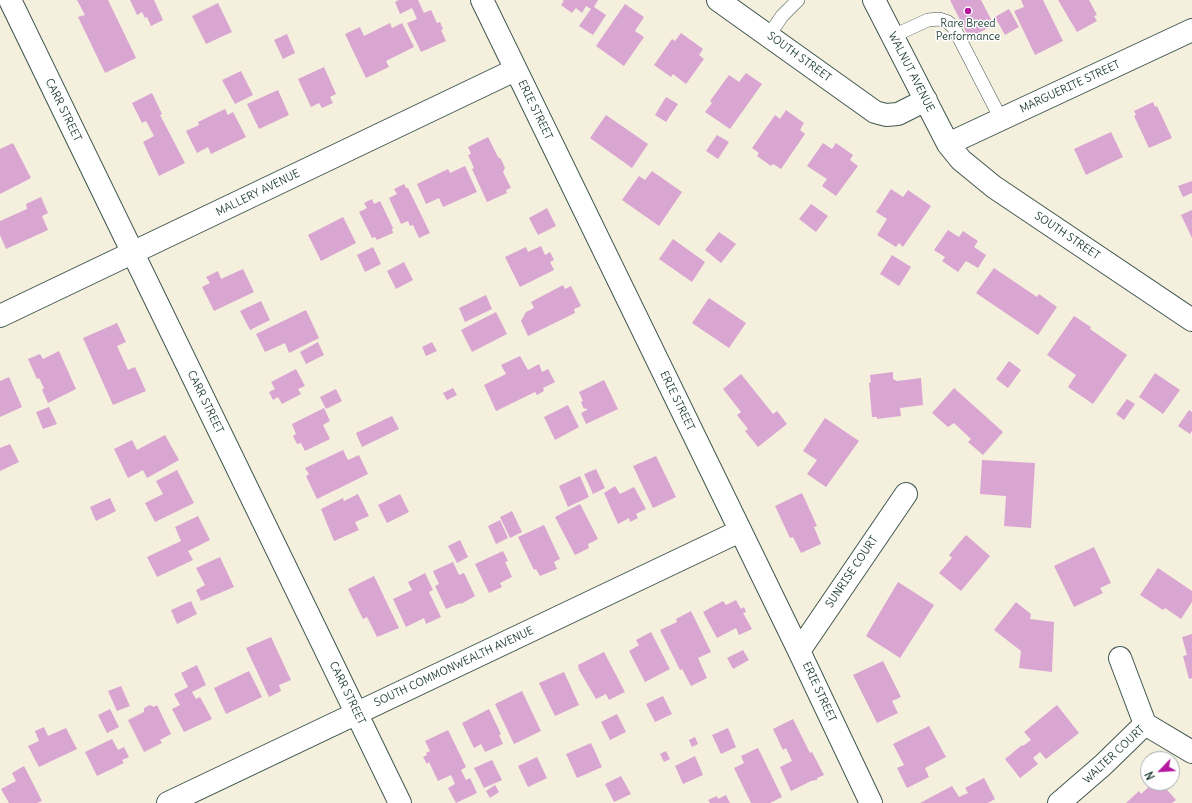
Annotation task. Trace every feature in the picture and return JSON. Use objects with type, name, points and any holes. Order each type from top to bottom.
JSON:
[{"type":"street","name":"CARR STREET","points":[[10,0],[400,803]]},
{"type":"street","name":"ERIE STREET","points":[[482,0],[799,651],[871,803]]},
{"type":"street","name":"SOUTH STREET","points":[[718,0],[875,112],[886,115],[898,114],[926,100]]},
{"type":"street","name":"WALNUT AVENUE","points":[[874,0],[948,144]]},
{"type":"street","name":"MARGUERITE STREET","points":[[948,144],[1192,30]]},
{"type":"street","name":"MALLERY AVENUE","points":[[0,316],[515,70]]},
{"type":"street","name":"SOUTH STREET","points":[[948,144],[966,165],[994,187],[1192,320]]},
{"type":"street","name":"SUNRISE COURT","points":[[799,651],[906,494]]},
{"type":"street","name":"SOUTH COMMONWEALTH AVENUE","points":[[168,803],[740,531]]},
{"type":"street","points":[[1120,658],[1145,724]]},
{"type":"street","name":"WALTER COURT","points":[[1059,803],[1103,765],[1145,724],[1192,752]]},
{"type":"lane","points":[[769,35],[782,16],[798,0]]},
{"type":"lane","points":[[893,36],[928,20],[939,19],[948,22],[954,28],[1001,119]]},
{"type":"building","points":[[77,0],[108,0],[136,58],[105,73],[78,17],[85,15]]},
{"type":"building","points":[[130,0],[154,0],[163,20],[151,26],[147,17],[145,18],[142,12],[137,15]]},
{"type":"building","points":[[399,0],[418,0],[424,13],[431,10],[437,23],[440,22],[443,29],[441,30],[446,41],[421,52],[407,23],[417,19],[412,8],[400,14],[395,2]]},
{"type":"building","points":[[562,0],[598,0],[594,7],[606,15],[593,35],[579,26],[591,9],[586,6],[582,13],[576,8],[572,13],[561,5],[564,1]]},
{"type":"building","points":[[950,0],[981,0],[994,25],[969,38]]},
{"type":"building","points":[[1021,0],[1043,0],[1063,41],[1035,55],[1014,11],[1024,7]]},
{"type":"building","points":[[1058,0],[1089,0],[1097,15],[1094,16],[1097,21],[1077,32]]},
{"type":"building","points":[[218,3],[232,32],[206,44],[192,16]]},
{"type":"building","points":[[625,4],[644,17],[635,31],[644,37],[624,66],[596,46]]},
{"type":"building","points":[[1009,9],[1019,27],[1005,35],[995,17]]},
{"type":"building","points":[[390,23],[392,28],[402,23],[414,47],[386,61],[389,67],[366,78],[345,34],[360,27],[364,36]]},
{"type":"building","points":[[681,33],[703,49],[699,55],[704,59],[686,84],[673,74],[671,77],[654,65],[672,39],[675,41]]},
{"type":"building","points":[[287,34],[295,53],[283,59],[274,40]]},
{"type":"building","points":[[324,67],[336,94],[330,97],[333,103],[322,108],[319,103],[311,107],[298,79]]},
{"type":"building","points":[[241,71],[253,95],[235,104],[222,80]]},
{"type":"building","points":[[746,73],[762,84],[730,129],[705,112],[712,103],[710,101],[729,75],[739,82]]},
{"type":"building","points":[[278,90],[289,115],[259,129],[247,104]]},
{"type":"building","points":[[152,93],[162,114],[160,115],[185,163],[159,176],[143,142],[154,136],[146,121],[142,123],[132,103]]},
{"type":"building","points":[[666,97],[678,104],[666,122],[655,115]]},
{"type":"building","points":[[1153,102],[1155,107],[1157,106],[1172,138],[1149,148],[1134,116],[1136,115],[1134,111]]},
{"type":"building","points":[[225,109],[228,115],[233,112],[246,137],[211,154],[208,147],[197,153],[186,131],[199,125],[198,122]]},
{"type":"building","points":[[786,110],[804,123],[800,130],[805,134],[781,169],[773,164],[771,166],[757,156],[759,153],[752,148],[775,115],[780,119]]},
{"type":"building","points":[[606,115],[648,144],[632,168],[590,138]]},
{"type":"building","points":[[1111,132],[1123,157],[1086,175],[1074,149]]},
{"type":"building","points":[[717,135],[729,142],[718,159],[706,151]]},
{"type":"building","points":[[488,137],[498,157],[501,159],[505,168],[503,172],[511,188],[506,190],[507,193],[487,202],[472,169],[474,168],[468,155],[471,154],[468,147]]},
{"type":"building","points":[[13,143],[31,178],[0,194],[0,149]]},
{"type":"building","points":[[823,143],[832,149],[836,143],[853,155],[850,160],[858,166],[836,196],[822,186],[827,179],[807,166]]},
{"type":"building","points":[[465,166],[477,192],[443,207],[439,198],[426,204],[417,184],[448,169],[450,173]]},
{"type":"building","points":[[652,171],[682,192],[659,226],[622,200],[639,176],[645,180]]},
{"type":"building","points":[[1192,181],[1192,193],[1183,197],[1178,186]]},
{"type":"building","points":[[404,184],[406,188],[408,188],[430,233],[419,238],[413,225],[410,226],[408,221],[401,224],[389,198],[397,194],[394,189]]},
{"type":"building","points":[[891,189],[903,197],[908,190],[931,206],[903,247],[899,243],[896,247],[877,235],[887,219],[876,212]]},
{"type":"building","points":[[41,197],[48,213],[42,216],[48,230],[6,249],[0,235],[0,221],[27,209],[26,204]]},
{"type":"building","points":[[372,199],[374,204],[380,201],[393,228],[393,233],[377,240],[375,237],[372,238],[359,212],[367,208],[364,203]]},
{"type":"building","points":[[811,204],[828,216],[816,232],[799,219]]},
{"type":"building","points":[[547,208],[556,226],[538,235],[529,218]]},
{"type":"building","points":[[1192,210],[1192,238],[1181,215]]},
{"type":"building","points":[[343,217],[356,243],[321,261],[308,235]]},
{"type":"building","points":[[948,230],[959,237],[963,231],[978,241],[974,247],[986,255],[978,268],[966,261],[958,272],[942,261],[945,257],[934,250]]},
{"type":"building","points":[[719,232],[736,244],[721,263],[705,250]]},
{"type":"building","points":[[673,239],[705,262],[692,282],[659,259]]},
{"type":"building","points":[[541,246],[545,255],[550,252],[554,260],[550,262],[554,270],[520,287],[505,257],[526,247],[528,252]]},
{"type":"building","points":[[373,247],[381,264],[365,272],[357,255]]},
{"type":"building","points":[[892,255],[911,267],[899,286],[880,274]]},
{"type":"building","points":[[404,262],[413,280],[396,289],[387,271]]},
{"type":"building","points":[[994,268],[1037,297],[1039,294],[1057,307],[1038,335],[976,293]]},
{"type":"building","points":[[243,269],[254,292],[214,311],[202,287],[210,283],[206,277],[218,271],[221,279]]},
{"type":"building","points":[[563,285],[565,289],[571,286],[581,306],[574,309],[575,313],[528,336],[521,321],[526,312],[534,308],[531,302]]},
{"type":"building","points":[[486,295],[492,309],[465,322],[459,308]]},
{"type":"building","points":[[709,298],[746,323],[729,348],[692,323]]},
{"type":"building","points":[[261,301],[270,320],[250,330],[240,311]]},
{"type":"building","points":[[306,310],[319,338],[289,353],[285,343],[265,352],[256,334]]},
{"type":"building","points":[[496,312],[507,334],[472,352],[461,330]]},
{"type":"building","points":[[1074,316],[1091,327],[1090,329],[1127,355],[1093,404],[1068,387],[1076,375],[1047,355]]},
{"type":"building","points":[[117,323],[126,342],[117,346],[128,370],[135,367],[146,391],[113,405],[83,338]]},
{"type":"building","points":[[318,342],[324,355],[306,364],[300,352]]},
{"type":"building","points":[[432,342],[437,351],[426,356],[422,347]]},
{"type":"building","points":[[59,351],[76,389],[48,403],[42,390],[44,388],[39,378],[37,379],[28,359],[40,354],[43,359]]},
{"type":"building","points":[[520,356],[528,370],[539,364],[542,372],[548,369],[555,382],[543,388],[544,391],[537,395],[535,392],[496,411],[484,385],[506,374],[501,365]]},
{"type":"building","points":[[1009,361],[1021,370],[1008,388],[996,379]]},
{"type":"building","points":[[296,369],[305,386],[298,389],[301,394],[282,404],[278,397],[273,400],[269,392],[275,389],[271,382]]},
{"type":"building","points":[[893,372],[893,379],[897,381],[921,378],[923,405],[900,408],[901,416],[877,419],[877,417],[872,417],[869,383],[871,382],[870,375]]},
{"type":"building","points":[[1155,373],[1180,390],[1163,414],[1139,397]]},
{"type":"building","points":[[741,374],[773,414],[777,411],[787,424],[758,447],[745,431],[748,429],[737,415],[741,412],[723,389]]},
{"type":"building","points":[[9,377],[22,407],[0,417],[0,381]]},
{"type":"building","points":[[604,380],[618,409],[586,424],[581,413],[587,410],[586,408],[584,409],[581,402],[583,401],[579,392]]},
{"type":"building","points":[[453,388],[457,395],[447,400],[443,393]]},
{"type":"building","points":[[954,388],[1003,432],[983,455],[968,442],[971,439],[954,423],[948,427],[932,413]]},
{"type":"building","points":[[336,389],[342,401],[326,409],[320,397]]},
{"type":"building","points":[[1127,399],[1135,404],[1124,420],[1116,414]]},
{"type":"building","points":[[568,405],[579,427],[555,440],[544,417]]},
{"type":"building","points":[[49,407],[57,424],[43,429],[36,412]]},
{"type":"building","points":[[324,408],[330,421],[323,425],[330,439],[305,451],[301,443],[297,444],[293,436],[296,434],[292,424]]},
{"type":"building","points":[[1189,410],[1192,412],[1192,431],[1190,434],[1178,426]]},
{"type":"building","points":[[392,416],[399,429],[362,447],[356,433]]},
{"type":"building","points":[[825,418],[859,441],[826,487],[807,474],[817,460],[803,451]]},
{"type":"building","points":[[165,435],[179,460],[147,478],[143,470],[128,478],[114,449],[132,440],[137,450]]},
{"type":"building","points":[[10,444],[19,462],[0,471],[0,448]]},
{"type":"building","points":[[343,450],[348,460],[359,455],[368,474],[317,499],[306,476],[309,474],[305,468]]},
{"type":"building","points":[[656,456],[676,497],[653,508],[633,466]]},
{"type":"building","points":[[982,460],[1035,463],[1031,528],[1004,526],[1006,496],[980,494]]},
{"type":"building","points":[[596,469],[605,488],[593,494],[584,474]]},
{"type":"building","points":[[177,470],[194,503],[155,522],[145,503],[163,494],[156,481]]},
{"type":"building","points":[[580,476],[589,497],[568,507],[559,486]]},
{"type":"building","points":[[615,486],[620,494],[634,487],[646,509],[636,514],[638,518],[630,522],[629,518],[618,524],[604,493]]},
{"type":"building","points":[[802,493],[817,526],[814,527],[821,544],[801,553],[793,537],[790,538],[775,506]]},
{"type":"building","points":[[358,494],[369,516],[355,522],[359,530],[334,541],[321,509],[343,498],[344,501]]},
{"type":"building","points":[[400,494],[409,512],[387,523],[378,505]]},
{"type":"building","points":[[110,498],[116,511],[96,521],[90,507]]},
{"type":"building","points":[[580,504],[598,539],[588,544],[589,548],[575,555],[555,517]]},
{"type":"building","points":[[512,511],[522,532],[510,538],[500,517]]},
{"type":"building","points":[[198,516],[210,540],[188,551],[193,560],[157,577],[147,557],[181,541],[175,527]]},
{"type":"building","points":[[500,520],[508,538],[496,544],[488,526]]},
{"type":"building","points":[[544,525],[560,559],[554,562],[557,569],[540,576],[536,569],[534,570],[518,537]]},
{"type":"building","points":[[966,535],[990,556],[961,591],[939,573],[952,558],[949,555]]},
{"type":"building","points":[[460,540],[468,557],[457,563],[448,546]]},
{"type":"building","points":[[1094,547],[1111,583],[1100,588],[1103,593],[1074,607],[1054,566]]},
{"type":"building","points":[[503,551],[508,561],[505,562],[512,577],[500,583],[502,587],[489,593],[475,564]]},
{"type":"building","points":[[220,557],[234,587],[201,601],[196,590],[205,585],[196,568]]},
{"type":"building","points":[[453,562],[459,575],[464,573],[475,596],[461,604],[460,603],[446,609],[435,586],[439,584],[433,571]]},
{"type":"building","points":[[1158,568],[1192,591],[1192,602],[1181,619],[1165,608],[1163,610],[1140,595]]},
{"type":"building","points":[[425,573],[433,590],[429,592],[441,617],[426,624],[424,618],[406,627],[393,599],[412,590],[408,582]]},
{"type":"building","points":[[374,576],[399,628],[377,637],[367,617],[363,619],[348,589]]},
{"type":"building","points":[[898,582],[934,605],[900,658],[866,636]]},
{"type":"building","points":[[736,600],[741,609],[744,607],[746,612],[743,613],[752,629],[739,635],[736,628],[717,638],[703,612],[723,601],[726,605]]},
{"type":"building","points":[[191,601],[197,614],[177,624],[171,610]]},
{"type":"building","points":[[1016,602],[1031,614],[1030,619],[1054,622],[1052,672],[1019,668],[1021,651],[994,630]]},
{"type":"building","points":[[691,611],[711,652],[698,658],[707,678],[691,686],[682,669],[680,670],[660,630],[677,622],[676,619]]},
{"type":"building","points":[[651,632],[670,669],[645,682],[629,651],[639,645],[636,640]]},
{"type":"building","points":[[1192,634],[1192,678],[1189,679],[1183,656],[1187,655],[1182,637]]},
{"type":"building","points":[[271,637],[291,680],[279,685],[281,691],[269,697],[246,648]]},
{"type":"building","points":[[743,650],[749,660],[733,669],[727,658]]},
{"type":"building","points":[[604,652],[625,692],[609,700],[606,694],[596,699],[579,670],[578,665]]},
{"type":"building","points":[[883,661],[901,697],[892,701],[898,713],[877,723],[853,675]]},
{"type":"building","points":[[197,665],[206,685],[192,692],[196,699],[200,697],[212,719],[184,732],[172,709],[180,705],[174,694],[188,687],[181,673]]},
{"type":"building","points":[[249,671],[262,697],[226,714],[214,688]]},
{"type":"building","points":[[564,672],[579,705],[555,716],[539,683]]},
{"type":"building","points":[[121,686],[130,706],[117,711],[108,691]]},
{"type":"building","points":[[522,691],[541,731],[514,744],[495,704]]},
{"type":"building","points":[[663,696],[672,714],[655,722],[646,704]]},
{"type":"building","points":[[150,705],[154,707],[157,705],[171,734],[160,740],[162,743],[144,752],[128,720],[144,712],[144,708]]},
{"type":"building","points":[[1057,705],[1079,733],[1046,759],[1040,752],[1033,758],[1038,764],[1020,778],[1005,759],[1022,745],[1023,746],[1031,740],[1024,732]]},
{"type":"building","points":[[110,709],[119,727],[107,733],[98,715]]},
{"type":"building","points":[[489,709],[501,734],[499,735],[503,744],[485,752],[481,744],[474,748],[462,723]]},
{"type":"building","points":[[617,714],[626,732],[610,740],[601,722]]},
{"type":"building","points":[[793,719],[810,753],[812,752],[824,775],[817,778],[817,780],[811,781],[791,791],[780,767],[792,761],[786,748],[783,750],[773,729]]},
{"type":"building","points":[[929,726],[946,757],[925,768],[929,777],[907,788],[897,768],[904,765],[893,744]]},
{"type":"building","points":[[44,727],[48,736],[66,728],[77,749],[39,767],[28,746],[39,741],[35,731]]},
{"type":"building","points":[[728,728],[736,747],[721,754],[712,735]]},
{"type":"building","points":[[448,730],[466,767],[461,770],[466,780],[470,778],[477,793],[456,803],[448,788],[455,784],[451,775],[438,781],[429,762],[427,764],[423,757],[430,751],[425,741]]},
{"type":"building","points":[[695,737],[698,744],[692,747],[689,740]]},
{"type":"building","points":[[112,739],[118,750],[124,747],[129,757],[122,760],[124,763],[97,776],[85,752]]},
{"type":"building","points":[[591,743],[602,767],[577,778],[566,754]]},
{"type":"building","points":[[758,748],[782,797],[770,803],[751,803],[734,768],[744,763],[741,756]]},
{"type":"building","points":[[666,751],[670,759],[664,762],[660,754]]},
{"type":"building","points":[[695,756],[703,775],[683,784],[675,766]]},
{"type":"building","points":[[537,757],[547,778],[528,787],[518,766]]},
{"type":"building","points":[[492,760],[502,780],[484,788],[474,768]]},
{"type":"building","points":[[24,766],[42,801],[37,803],[9,803],[1,789],[16,781],[12,773]]},
{"type":"building","points":[[621,776],[631,794],[614,802],[605,784]]},
{"type":"building","points":[[984,778],[995,799],[988,803],[920,803],[952,786],[959,797],[968,793],[965,788]]},
{"type":"building","points":[[495,785],[499,792],[490,798],[486,791]]},
{"type":"building","points":[[1139,791],[1141,794],[1144,791],[1168,791],[1176,800],[1172,803],[1126,803]]},
{"type":"building","points":[[726,795],[730,803],[710,803],[708,800],[717,796],[718,799]]},
{"type":"place","name":"Rare Breed Performance","points":[[968,11]]}]
